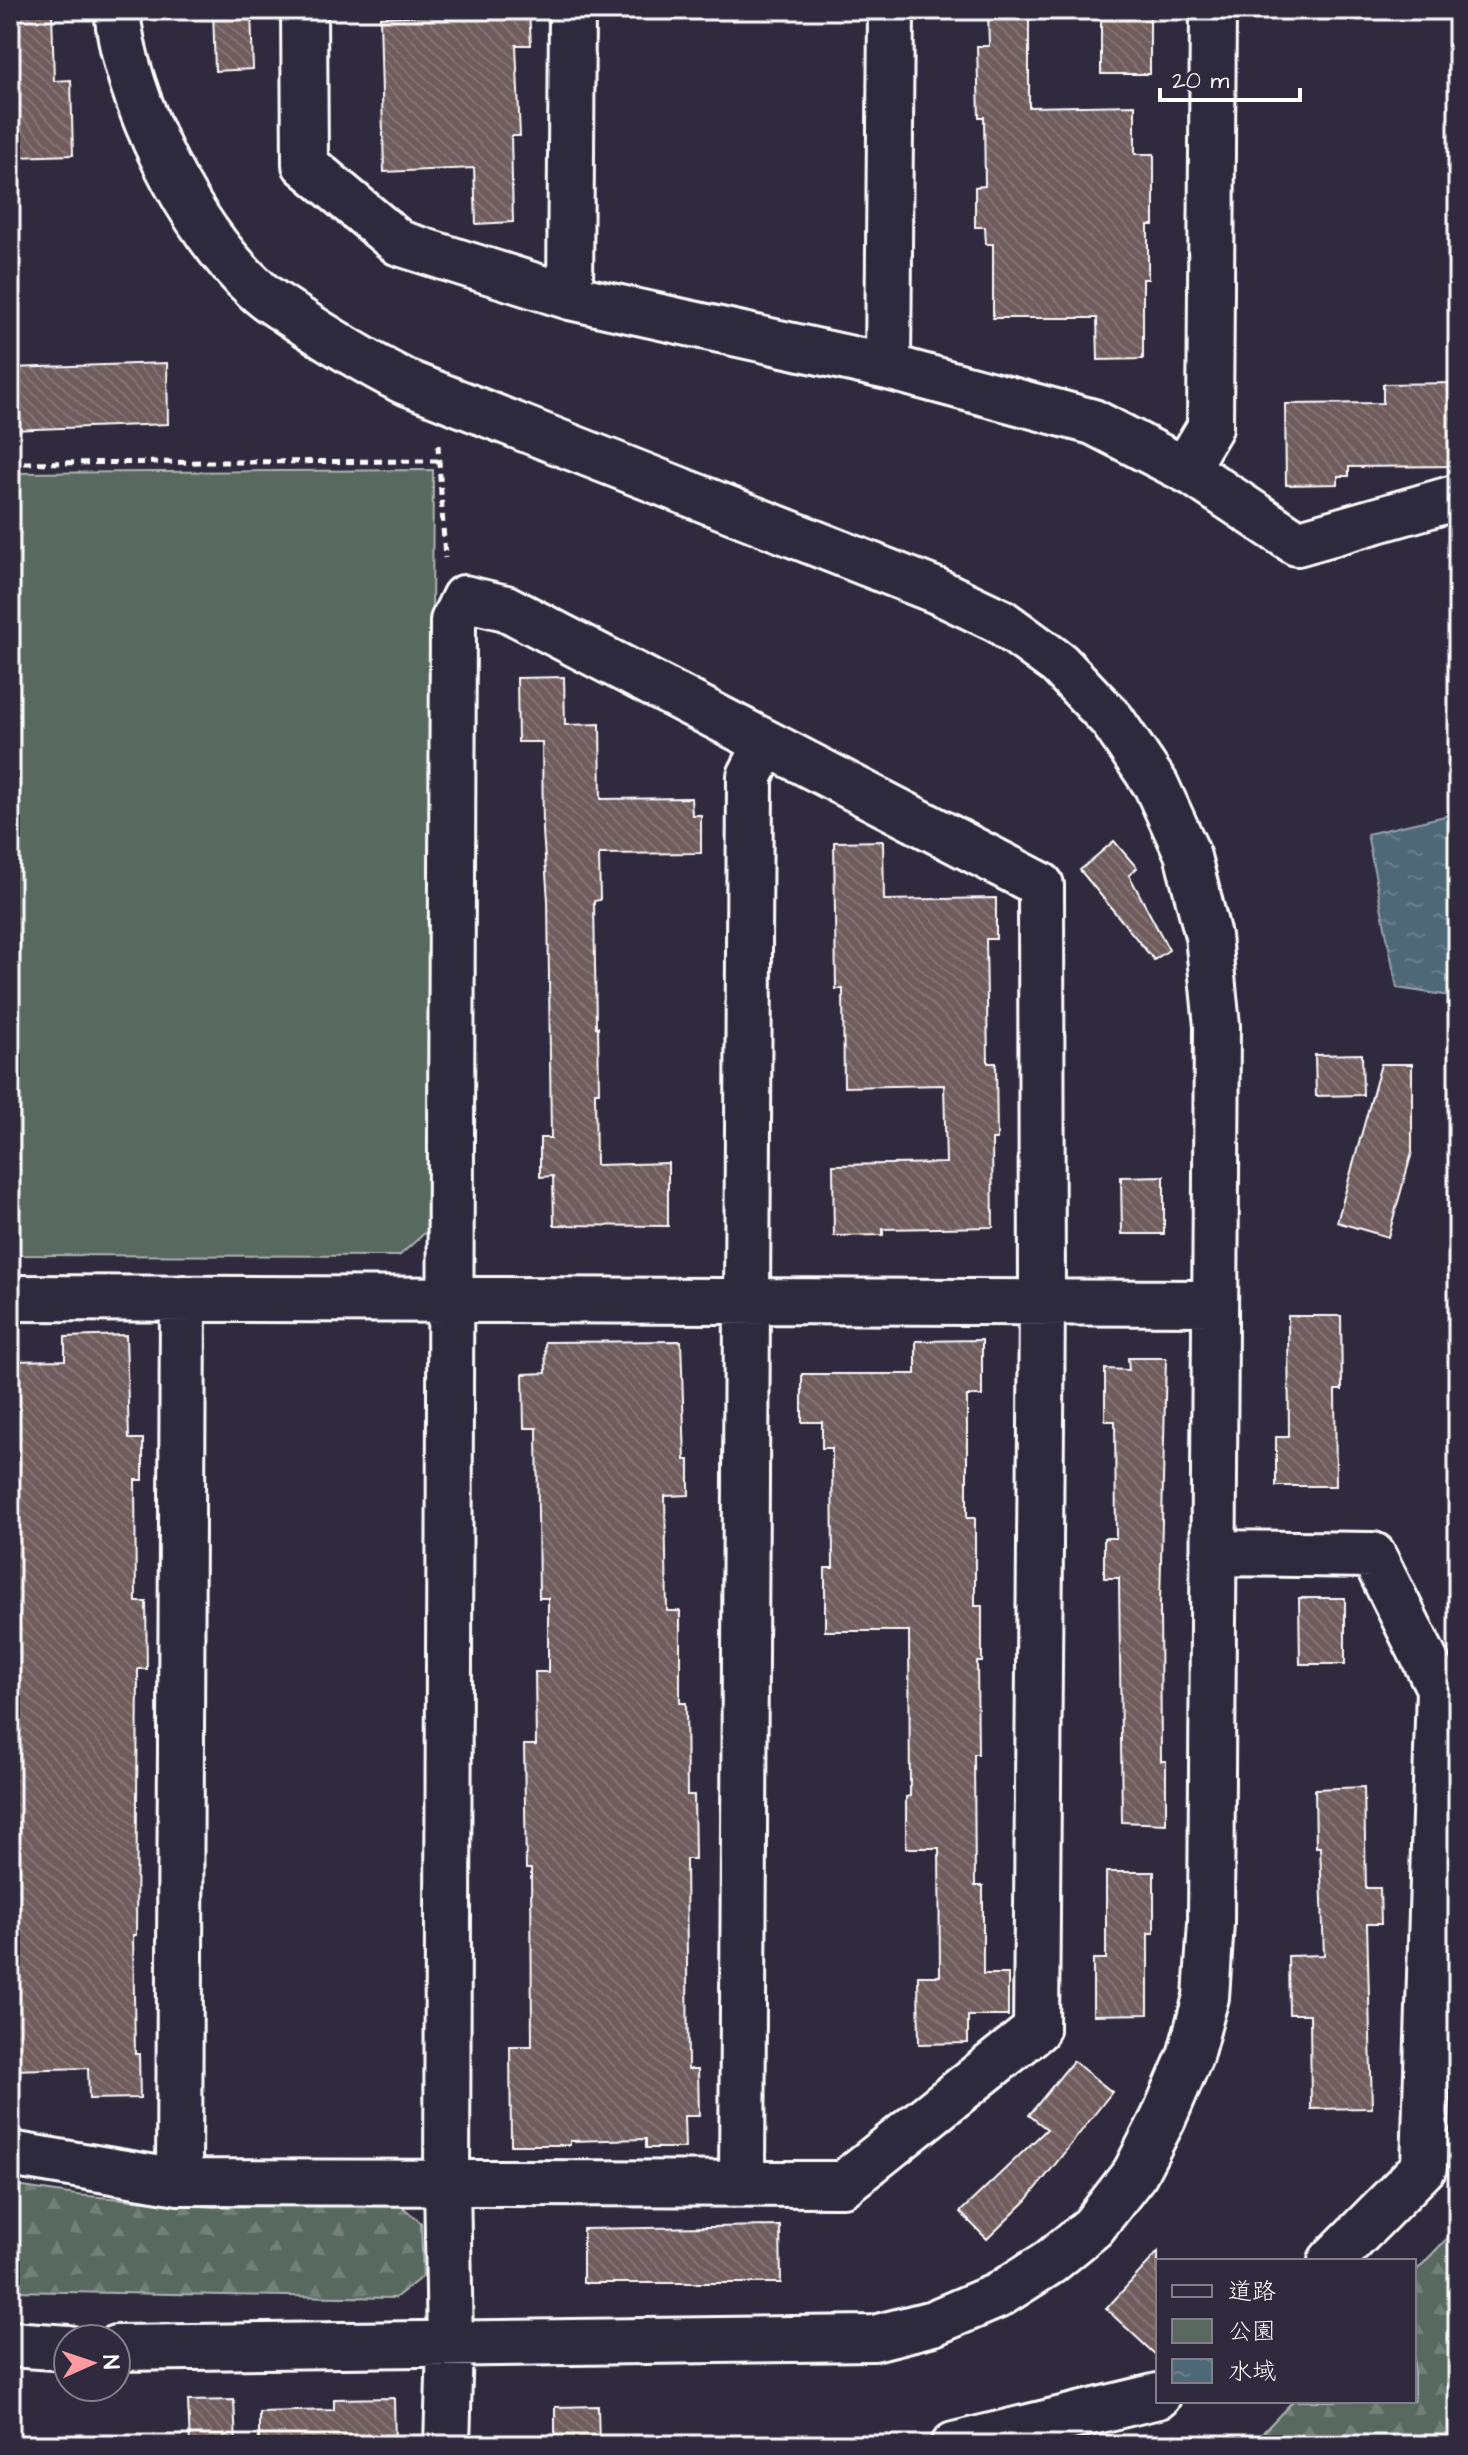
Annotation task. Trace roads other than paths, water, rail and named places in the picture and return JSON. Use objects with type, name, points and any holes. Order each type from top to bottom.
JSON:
[{"type":"street","points":[[117,10],[119,34],[144,114],[164,162],[210,237],[257,291],[355,355],[403,381],[937,591],[1000,621],[1059,664],[1112,720],[1156,785],[1187,853],[1208,936],[1217,1026],[1211,1923],[1206,1997],[1190,2056],[1163,2119],[1135,2173],[1093,2227],[1049,2263],[997,2296],[933,2323],[874,2338],[132,2348]]},
{"type":"street","points":[[304,10],[305,164],[399,243],[570,297],[888,367],[1093,422],[1185,469],[1297,543],[1458,497]]},
{"type":"street","points":[[570,297],[572,10]]},
{"type":"street","points":[[888,367],[891,10]]},
{"type":"street","points":[[1185,469],[1210,427],[1213,10]]},
{"type":"street","points":[[10,2154],[179,2182],[447,2183],[742,2183],[843,2184],[1036,2030],[1042,1302],[1041,885],[506,608],[464,598],[453,621],[447,2183],[450,2344],[447,2445]]},
{"type":"street","points":[[742,2183],[750,776],[767,743]]},
{"type":"street","points":[[10,1298],[1215,1303]]},
{"type":"street","points":[[179,2182],[183,1298]]},
{"type":"street","points":[[1213,1553],[1373,1555],[1439,1688],[1424,2167],[1333,2259]]},
{"type":"street","points":[[10,2344],[52,2347]]},
{"type":"street","points":[[954,2445],[1156,2396]]},
{"type":"water","points":[[1458,813],[1458,997],[1397,988],[1367,834]]}]
